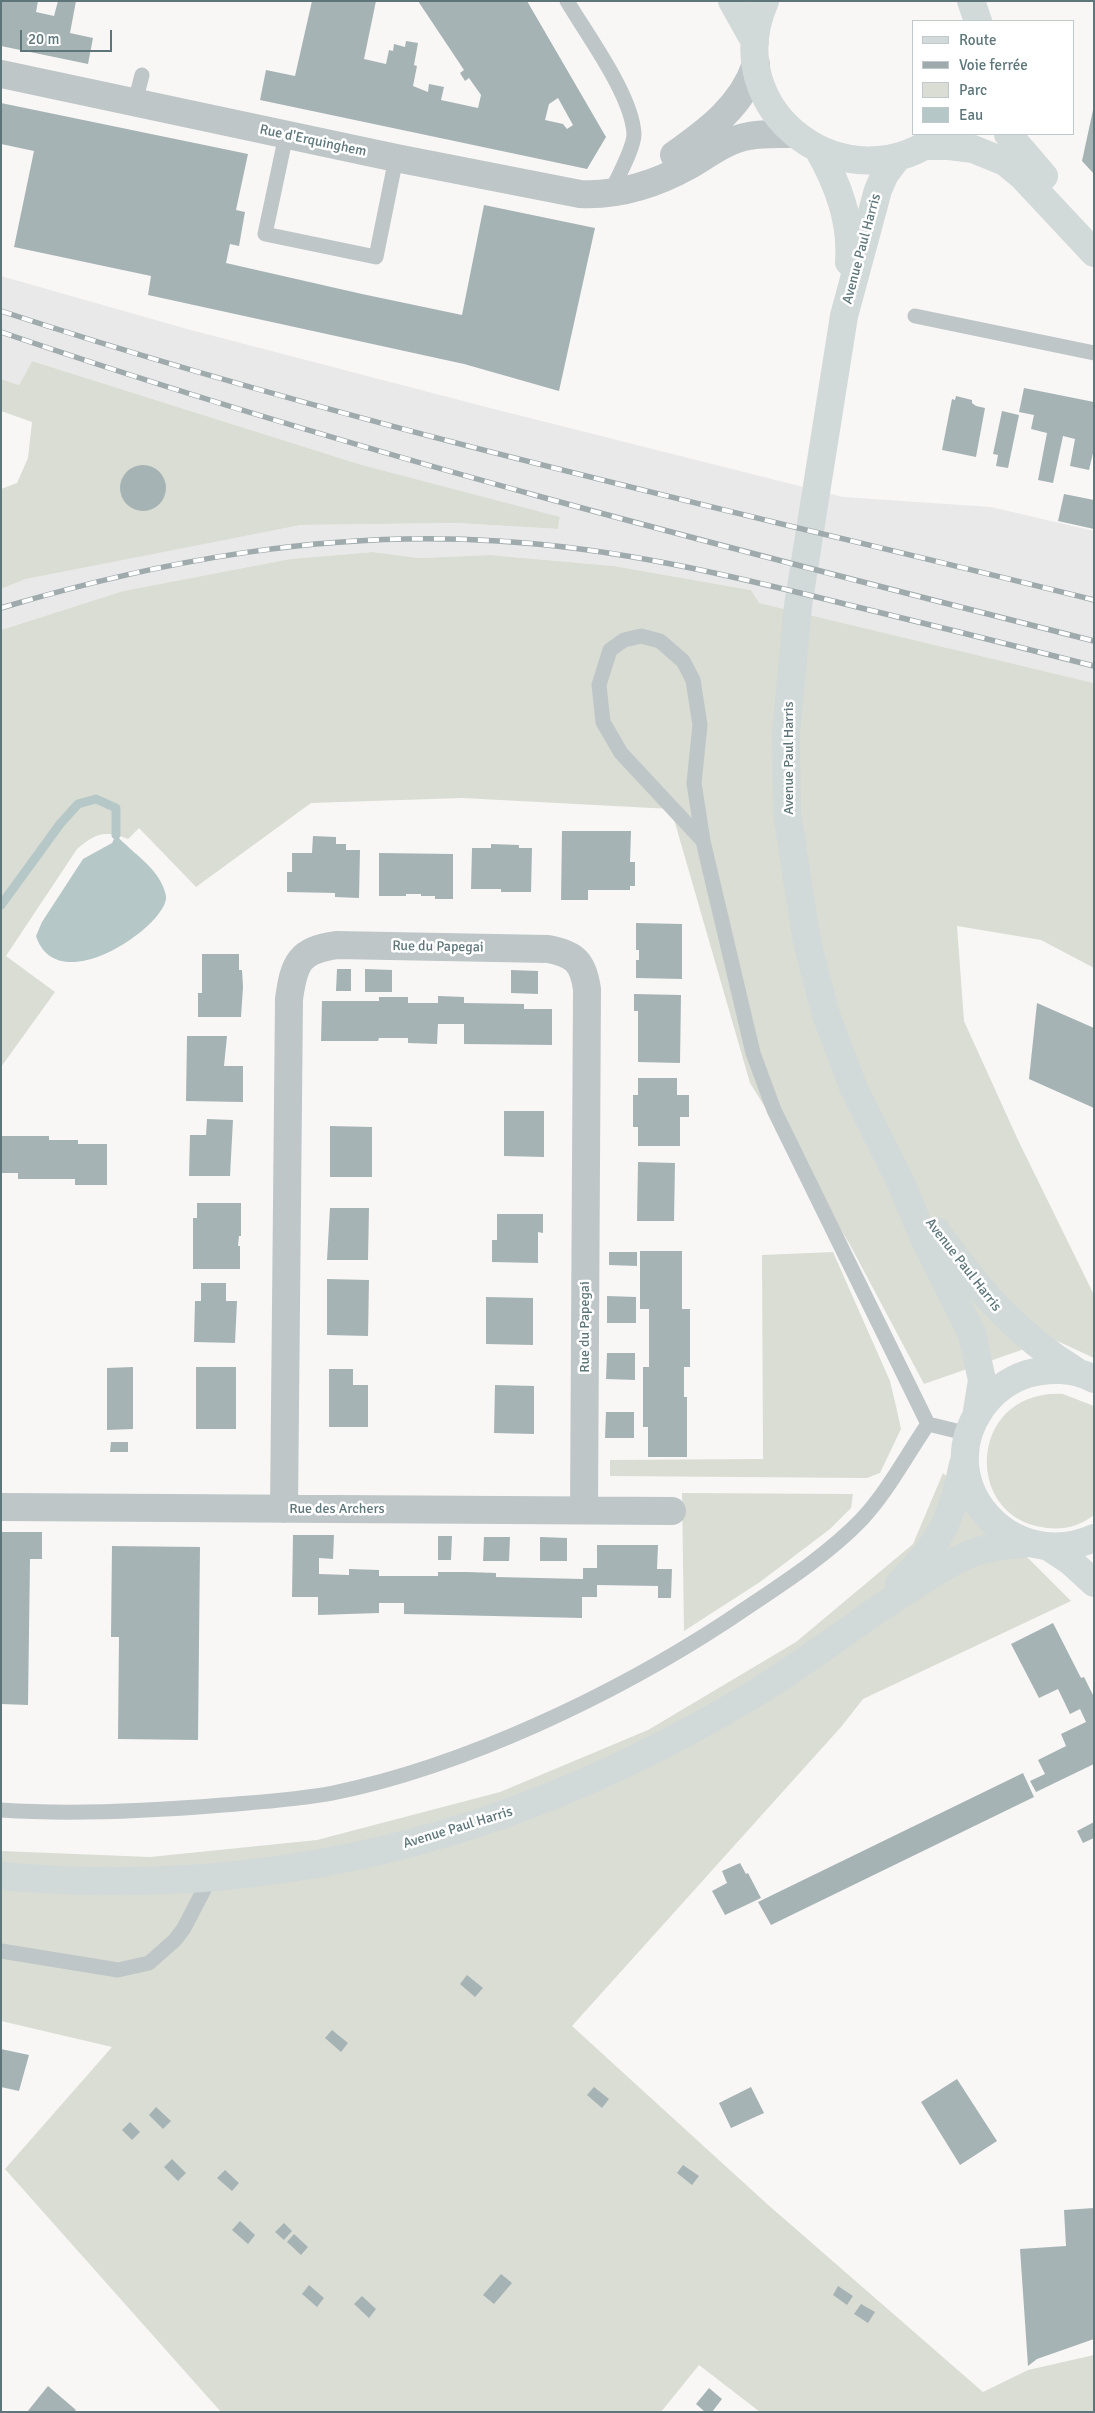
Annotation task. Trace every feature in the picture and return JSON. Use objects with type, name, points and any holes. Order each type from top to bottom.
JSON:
[{"type":"main road","points":[[732,1],[755,53],[768,102],[795,134],[818,149],[844,159],[857,161],[898,157],[933,140],[949,146],[974,149],[1005,162],[1022,176],[1094,253]]},
{"type":"main road","points":[[755,53],[758,20],[765,1]]},
{"type":"main road","points":[[971,1],[978,20]]},
{"type":"main road","points":[[1009,135],[1094,231]]},
{"type":"main road","name":"Avenue Paul Harris","points":[[818,149],[834,177],[847,226],[849,258],[844,316],[793,650],[786,734],[787,812],[807,942],[826,1015],[854,1089],[900,1183],[922,1236],[972,1334],[982,1380],[955,1501],[948,1520],[936,1542],[866,1617]]},
{"type":"main road","name":"Avenue Paul Harris","points":[[844,316],[876,195],[886,174],[898,157]]},
{"type":"main road","name":"Avenue Paul Harris","points":[[900,1183],[960,1265],[996,1309],[1031,1341],[1087,1377]]},
{"type":"main road","points":[[1087,1377],[1055,1370],[1021,1376],[1005,1385],[992,1396],[970,1434],[968,1479],[974,1497],[984,1512],[1003,1531],[1038,1545],[1070,1561],[1094,1583]]},
{"type":"main road","name":"Avenue Paul Harris","points":[[1,1876],[102,1881],[210,1878],[308,1866],[372,1854],[484,1822],[539,1802],[647,1754],[703,1725],[770,1684],[866,1617],[962,1558],[994,1547],[1067,1546],[1094,1538]]},
{"type":"street","points":[[618,192],[701,136],[729,111],[745,92],[755,53]]},
{"type":"street","name":"Rue d'Erquinghem","points":[[1,74],[396,158],[580,194],[618,192],[666,177],[731,141],[749,136],[795,134]]},
{"type":"street","name":"Rue du Papegai","points":[[284,1509],[289,999],[292,974],[299,961],[309,952],[320,947],[337,945],[548,950],[565,952],[580,965],[587,989],[584,1510]]},
{"type":"street","name":"Rue des Archers","points":[[1,1507],[672,1511]]},
{"type":"lane","points":[[567,1],[614,80],[628,108],[634,135],[618,192]]},
{"type":"lane","points":[[135,102],[142,76]]},
{"type":"lane","points":[[286,135],[265,234],[274,236],[376,257],[396,158]]},
{"type":"lane","points":[[915,316],[1094,353]]},
{"type":"lane","points":[[702,841],[621,753],[603,722],[599,685],[610,650],[624,640],[642,636],[660,641],[684,661],[693,680],[700,725],[694,782],[702,841],[753,1053],[774,1110],[928,1424]]},
{"type":"lane","points":[[928,1424],[970,1434]]},
{"type":"lane","points":[[1,1810],[46,1812],[172,1808],[304,1798],[350,1789],[416,1771],[497,1741],[649,1668],[695,1642],[783,1582],[862,1520],[887,1488],[928,1424]]},
{"type":"lane","points":[[1,1951],[118,1970],[149,1962],[162,1953],[184,1928],[210,1878]]},
{"type":"shaded area","points":[[1,276],[187,329],[843,497],[991,507],[1094,531],[1094,683],[758,603],[751,590],[614,566],[490,555],[419,558],[373,552],[290,559],[123,591],[1,630],[1,589],[26,579],[301,525],[456,523],[558,529],[560,518],[362,465],[32,361],[19,385],[1,379]]},
{"type":"green space","points":[[32,361],[362,465],[560,517],[558,529],[456,523],[301,525],[26,579],[1,589],[1,489],[17,483],[28,458],[32,422],[1,411],[1,379],[19,385]]},
{"type":"green space","points":[[373,552],[419,558],[490,555],[614,566],[751,590],[759,603],[1094,683],[1094,968],[1041,940],[957,926],[964,1021],[1018,1140],[1094,1295],[1094,1358],[1053,1339],[924,1384],[849,1243],[750,1083],[671,809],[462,798],[311,803],[196,887],[139,828],[128,839],[106,834],[95,836],[77,849],[6,956],[55,992],[1,1067],[1,630],[123,591],[290,559]]},
{"type":"green space","points":[[833,1252],[890,1381],[901,1429],[880,1473],[867,1478],[610,1476],[610,1460],[763,1459],[762,1255]]},
{"type":"green space","points":[[1063,1394],[1094,1406],[1094,1515],[1072,1526],[1047,1528],[1019,1520],[1000,1503],[989,1481],[987,1456],[993,1432],[1008,1412],[1031,1398]]},
{"type":"green space","points":[[943,1473],[1071,1601],[863,1699],[841,1727],[572,2026],[766,2203],[983,2392],[1028,2370],[1094,2355],[1094,2412],[760,2412],[699,2365],[661,2412],[221,2412],[5,2169],[112,2047],[1,2021],[1,1851],[150,1857],[317,1840],[500,1792],[648,1730],[796,1642],[913,1544]]},
{"type":"green space","points":[[682,1493],[853,1494],[851,1508],[830,1529],[760,1582],[684,1631]]},
{"type":"water","points":[[116,835],[146,863],[158,878],[166,896],[162,908],[150,923],[132,938],[111,951],[88,960],[66,962],[48,955],[36,936],[42,922],[83,859],[112,843]]},
{"type":"building","points":[[1,1],[38,1],[36,12],[54,16],[58,1],[76,1],[70,33],[93,38],[88,64],[1,46]]},
{"type":"building","points":[[312,1],[376,1],[364,59],[386,64],[389,50],[393,51],[394,44],[405,47],[406,41],[418,43],[414,65],[417,66],[413,86],[428,92],[429,84],[444,87],[441,100],[478,108],[481,95],[469,78],[465,81],[460,73],[464,70],[418,1],[527,1],[606,137],[587,169],[260,100],[266,70],[295,76]],"holes":[[[558,98],[573,125],[567,129],[563,124],[545,120],[549,104]]]},
{"type":"building","points":[[1,103],[248,154],[236,210],[245,212],[239,246],[230,244],[226,263],[362,294],[462,315],[484,205],[595,228],[559,391],[464,364],[148,295],[151,276],[14,247],[34,151],[1,144]]},
{"type":"building","points":[[1094,110],[1094,174],[1082,161]]},
{"type":"building","points":[[1024,388],[1094,402],[1094,449],[1089,470],[1070,466],[1075,439],[1063,436],[1053,483],[1038,480],[1047,433],[1031,429],[1034,415],[1019,412]]},
{"type":"building","points":[[956,396],[972,400],[972,403],[976,406],[985,408],[976,457],[942,450],[952,399],[955,400]]},
{"type":"building","points":[[1002,411],[1019,415],[1008,468],[996,466],[998,455],[993,454]]},
{"type":"building","points":[[143,465],[156,469],[162,475],[166,488],[162,501],[156,507],[143,511],[130,507],[124,501],[120,488],[124,475],[130,469]]},
{"type":"building","points":[[1064,494],[1094,500],[1094,529],[1058,521]]},
{"type":"building","points":[[562,831],[631,831],[630,862],[635,862],[635,886],[630,886],[630,890],[588,890],[588,900],[561,900]]},
{"type":"building","points":[[313,836],[336,837],[336,844],[346,844],[346,850],[360,850],[359,898],[335,897],[335,893],[287,892],[287,872],[292,872],[292,853],[312,853]]},
{"type":"building","points":[[491,844],[519,845],[519,848],[532,848],[531,892],[471,889],[472,848],[491,848]]},
{"type":"building","points":[[379,853],[453,854],[453,899],[435,899],[435,896],[421,896],[421,894],[379,896]]},
{"type":"building","points":[[636,923],[682,924],[682,979],[636,978],[636,960],[639,960],[639,950],[636,950]]},
{"type":"building","points":[[202,954],[239,954],[239,970],[242,970],[243,987],[241,1017],[198,1017],[198,993],[202,993]]},
{"type":"building","points":[[337,969],[351,969],[351,991],[336,991]]},
{"type":"building","points":[[365,969],[392,970],[392,992],[365,992]]},
{"type":"building","points":[[511,970],[538,971],[538,994],[511,993]]},
{"type":"building","points":[[634,994],[681,995],[680,1063],[638,1062],[638,1011],[634,1011]]},
{"type":"building","points":[[438,996],[464,997],[464,1003],[524,1004],[524,1009],[552,1009],[552,1045],[464,1044],[464,1024],[438,1024],[437,1044],[408,1043],[408,1038],[379,1038],[378,1041],[321,1041],[322,1001],[379,1001],[379,997],[408,997],[408,1003],[438,1003]]},
{"type":"building","points":[[1037,1003],[1094,1028],[1094,1108],[1029,1079]]},
{"type":"building","points":[[187,1036],[227,1036],[224,1066],[243,1066],[243,1102],[186,1101]]},
{"type":"building","points":[[638,1078],[677,1078],[677,1095],[689,1095],[689,1117],[680,1117],[680,1146],[638,1146],[638,1127],[633,1127],[633,1095],[638,1095]]},
{"type":"building","points":[[504,1111],[544,1111],[544,1157],[504,1156]]},
{"type":"building","points":[[207,1119],[233,1120],[230,1176],[189,1176],[190,1135],[206,1135]]},
{"type":"building","points":[[330,1126],[372,1127],[372,1177],[330,1177]]},
{"type":"building","points":[[1,1136],[49,1136],[49,1140],[78,1140],[78,1144],[107,1144],[107,1185],[75,1185],[75,1179],[18,1179],[18,1173],[1,1173]]},
{"type":"building","points":[[638,1162],[675,1163],[674,1221],[637,1221]]},
{"type":"building","points":[[197,1203],[241,1203],[241,1236],[239,1236],[238,1246],[240,1246],[240,1269],[193,1269],[193,1218],[197,1218]]},
{"type":"building","points":[[330,1208],[369,1208],[368,1260],[327,1260]]},
{"type":"building","points":[[497,1214],[543,1214],[543,1233],[538,1232],[538,1263],[492,1262],[492,1240],[497,1240]]},
{"type":"building","points":[[640,1251],[682,1251],[682,1309],[690,1309],[690,1367],[684,1367],[684,1397],[687,1397],[687,1457],[648,1457],[648,1427],[643,1427],[643,1367],[649,1367],[649,1309],[640,1309]]},
{"type":"building","points":[[609,1252],[637,1252],[637,1266],[609,1265]]},
{"type":"building","points":[[327,1279],[369,1280],[368,1336],[327,1335]]},
{"type":"building","points":[[201,1283],[226,1283],[226,1301],[237,1301],[235,1343],[194,1342],[195,1301],[201,1301]]},
{"type":"building","points":[[607,1296],[636,1297],[636,1323],[607,1323]]},
{"type":"building","points":[[486,1297],[533,1298],[533,1345],[486,1344]]},
{"type":"building","points":[[607,1353],[635,1353],[635,1380],[606,1379]]},
{"type":"building","points":[[133,1367],[133,1429],[107,1430],[107,1368]]},
{"type":"building","points":[[196,1367],[236,1367],[236,1429],[196,1429]]},
{"type":"building","points":[[329,1369],[353,1369],[353,1385],[368,1385],[368,1427],[329,1427]]},
{"type":"building","points":[[495,1385],[534,1386],[534,1434],[494,1433]]},
{"type":"building","points":[[606,1412],[634,1412],[634,1438],[605,1438]]},
{"type":"building","points":[[111,1442],[128,1442],[128,1452],[110,1452]]},
{"type":"building","points":[[1,1532],[42,1532],[42,1559],[30,1559],[28,1705],[1,1704]]},
{"type":"building","points":[[293,1535],[334,1535],[333,1559],[319,1558],[319,1574],[349,1575],[349,1569],[379,1570],[379,1576],[438,1576],[438,1572],[467,1572],[496,1573],[496,1577],[583,1579],[583,1568],[597,1568],[597,1545],[658,1545],[657,1569],[672,1569],[671,1598],[658,1598],[658,1586],[597,1585],[597,1597],[582,1597],[582,1618],[404,1614],[404,1603],[379,1603],[379,1613],[318,1615],[318,1597],[292,1597]]},
{"type":"building","points":[[438,1536],[452,1536],[451,1560],[438,1560]]},
{"type":"building","points":[[484,1537],[510,1537],[509,1561],[483,1561]]},
{"type":"building","points":[[540,1537],[567,1538],[567,1561],[540,1561]]},
{"type":"building","points":[[112,1546],[200,1547],[198,1740],[118,1739],[119,1637],[111,1637]]},
{"type":"building","points":[[1053,1623],[1081,1678],[1084,1677],[1094,1697],[1094,1764],[1036,1792],[1030,1781],[1045,1774],[1038,1760],[1066,1746],[1061,1734],[1086,1722],[1080,1709],[1070,1714],[1058,1689],[1039,1698],[1011,1644]]},
{"type":"building","points":[[1023,1773],[1034,1797],[771,1925],[758,1902]]},
{"type":"building","points":[[1094,1822],[1094,1838],[1083,1843],[1077,1831]]},
{"type":"building","points":[[740,1863],[746,1874],[748,1873],[761,1898],[725,1915],[712,1891],[727,1883],[722,1871]]},
{"type":"building","points":[[467,1975],[483,1988],[475,1997],[460,1984]]},
{"type":"building","points":[[332,2030],[348,2043],[341,2052],[325,2038]]},
{"type":"building","points":[[1,2049],[29,2055],[19,2091],[1,2087]]},
{"type":"building","points":[[957,2079],[997,2141],[960,2165],[921,2102]]},
{"type":"building","points":[[594,2087],[609,2099],[602,2108],[587,2095]]},
{"type":"building","points":[[751,2087],[764,2113],[731,2128],[719,2103]]},
{"type":"building","points":[[156,2107],[171,2121],[163,2129],[149,2115]]},
{"type":"building","points":[[130,2122],[140,2132],[132,2140],[122,2130]]},
{"type":"building","points":[[172,2159],[186,2173],[178,2181],[164,2167]]},
{"type":"building","points":[[683,2165],[699,2176],[692,2185],[677,2173]]},
{"type":"building","points":[[225,2170],[239,2183],[232,2191],[217,2178]]},
{"type":"building","points":[[1094,2208],[1094,2339],[1037,2359],[1028,2366],[1020,2249],[1066,2246],[1064,2210]]},
{"type":"building","points":[[240,2221],[255,2235],[248,2244],[232,2230]]},
{"type":"building","points":[[284,2223],[292,2231],[284,2240],[275,2232]]},
{"type":"building","points":[[294,2234],[308,2247],[301,2255],[287,2242]]},
{"type":"building","points":[[501,2274],[512,2283],[494,2304],[483,2295]]},
{"type":"building","points":[[309,2285],[324,2298],[317,2307],[302,2294]]},
{"type":"building","points":[[838,2286],[853,2296],[847,2305],[833,2295]]},
{"type":"building","points":[[362,2296],[376,2309],[369,2318],[354,2304]]},
{"type":"building","points":[[861,2304],[875,2312],[868,2323],[854,2314]]},
{"type":"building","points":[[48,2386],[76,2410],[74,2412],[27,2412]]},
{"type":"building","points":[[709,2388],[722,2399],[712,2412],[705,2412],[696,2404]]},
{"type":"waterway","points":[[1,905],[60,824],[78,804],[96,799],[116,808],[116,835]]},
{"type":"railway","points":[[1,311],[136,354],[408,430],[682,500],[1094,600]]},
{"type":"railway","points":[[1,332],[136,377],[272,419],[544,498],[1094,641]]},
{"type":"railway","points":[[1,608],[123,576],[246,552],[372,540],[498,541],[587,550],[719,574],[1094,666]]}]
